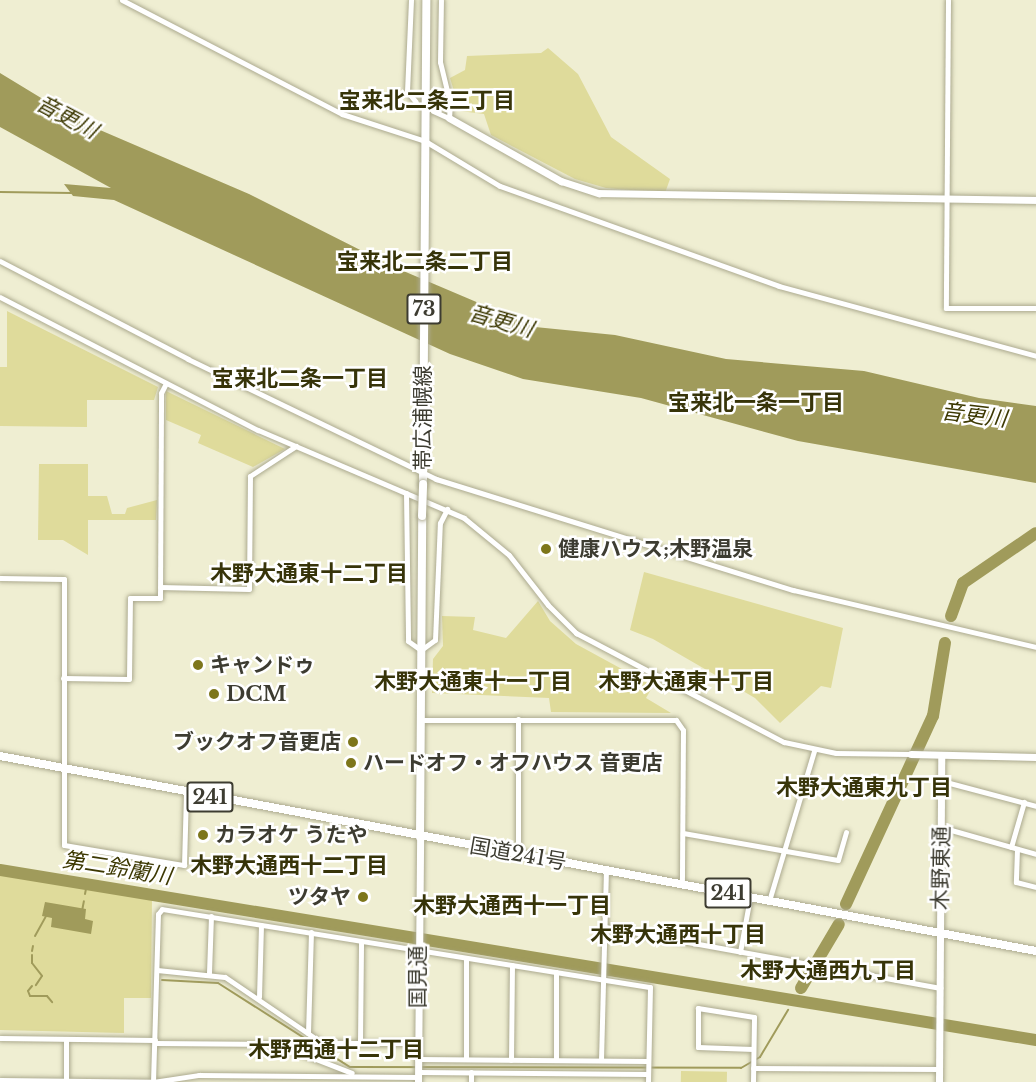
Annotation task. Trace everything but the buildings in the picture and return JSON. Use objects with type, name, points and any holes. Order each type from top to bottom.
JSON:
[{"type":"main road","name":"帯広浦幌線","points":[[420,837],[426,0]]},
{"type":"main road","name":"国道241号","points":[[0,756],[420,837],[518,853],[1036,951]]},
{"type":"street","points":[[122,0],[342,114],[425,141],[500,186],[779,286],[1036,356]]},
{"type":"street","points":[[411,0],[407,91],[416,102]]},
{"type":"street","points":[[441,0],[441,62],[450,104],[449,117]]},
{"type":"street","points":[[948,0],[946,308],[1036,308]]},
{"type":"street","points":[[433,111],[449,117],[553,177],[599,193],[1036,200]]},
{"type":"street","points":[[0,261],[178,355],[423,473],[732,573],[939,627],[1036,648]]},
{"type":"street","points":[[0,297],[166,383],[296,446],[447,509],[482,531],[509,555],[560,618],[597,647],[784,742],[814,751],[1036,757]]},
{"type":"street","points":[[63,678],[129,679],[130,598],[160,598],[161,393],[166,383]]},
{"type":"street","points":[[160,587],[249,589],[250,476],[296,446]]},
{"type":"street","points":[[406,493],[408,641],[421,650],[435,640],[440,523],[447,509]]},
{"type":"street","points":[[0,578],[64,579],[64,845],[184,865],[186,792]]},
{"type":"street","points":[[518,719],[518,853]]},
{"type":"street","points":[[421,720],[669,719],[681,723],[682,885]]},
{"type":"street","points":[[769,901],[782,850],[814,751]]},
{"type":"street","name":"木野東通","points":[[939,1082],[941,755]]},
{"type":"street","points":[[942,781],[1036,806]]},
{"type":"street","points":[[1024,802],[1014,848],[1016,882],[1036,888]]},
{"type":"street","points":[[942,830],[1036,854]]},
{"type":"street","points":[[683,833],[838,860],[846,832]]},
{"type":"street","name":"国見通","points":[[418,1077],[420,837]]},
{"type":"street","points":[[602,1060],[606,870]]},
{"type":"street","points":[[740,952],[750,897]]},
{"type":"street","points":[[153,1082],[158,914],[162,909],[361,941],[419,946],[466,958],[650,987],[648,1082]]},
{"type":"street","points":[[209,973],[211,916]]},
{"type":"street","points":[[259,997],[261,925]]},
{"type":"street","points":[[604,927],[940,988]]},
{"type":"street","points":[[308,1033],[311,932]]},
{"type":"street","points":[[360,1042],[361,941]]},
{"type":"street","points":[[466,958],[466,1059]]},
{"type":"street","points":[[511,1060],[512,965]]},
{"type":"street","points":[[157,970],[209,973],[237,982],[322,1042],[418,1043]]},
{"type":"street","points":[[556,972],[556,1060]]},
{"type":"street","points":[[753,1049],[698,1047],[698,1008],[754,1017],[753,1082]]},
{"type":"street","points":[[0,1038],[277,1044],[357,1075]]},
{"type":"street","points":[[66,1040],[66,1081]]},
{"type":"street","points":[[418,1059],[648,1061]]},
{"type":"street","points":[[753,1068],[939,1069]]},
{"type":"street","points":[[0,1080],[153,1082],[199,1075],[418,1077],[471,1072],[648,1074]]},
{"type":"street","points":[[471,1072],[471,1082]]},
{"type":"street","points":[[529,1073],[529,1082]]},
{"type":"street","points":[[588,1082],[589,1073]]},
{"type":"shaded area","points":[[548,48],[578,74],[611,137],[670,179],[665,193],[606,188],[575,179],[491,135],[484,114],[460,111],[450,78],[465,70],[467,56],[541,53]]},
{"type":"shaded area","points":[[7,311],[158,387],[154,400],[87,400],[87,427],[0,426],[0,367],[7,367]]},
{"type":"shaded area","points":[[166,391],[285,449],[253,467],[198,443],[201,435],[166,420]]},
{"type":"shaded area","points":[[39,464],[88,464],[88,496],[107,496],[112,514],[125,514],[127,508],[157,500],[156,520],[88,520],[88,555],[63,540],[38,540]]},
{"type":"shaded area","points":[[644,572],[843,628],[831,688],[821,686],[780,723],[755,698],[653,639],[630,630]]},
{"type":"shaded area","points":[[538,601],[550,621],[576,644],[653,686],[646,698],[671,713],[551,712],[549,698],[432,693],[433,659],[443,646],[442,616],[475,617],[473,630],[506,638]]},
{"type":"shaded area","points":[[0,874],[152,898],[151,998],[124,998],[124,1033],[0,1030]]},
{"type":"shaded area","points":[[681,1071],[727,1072],[727,1082],[681,1082]]},
{"type":"water","name":"音更川","points":[[0,73],[79,121],[249,194],[394,267],[535,327],[615,335],[726,359],[864,371],[979,398],[1036,406],[1036,483],[798,441],[641,398],[523,379],[450,354],[114,200],[73,196],[64,184],[111,188],[0,127]]},
{"type":"water","points":[[45,902],[86,909],[85,919],[93,921],[91,934],[51,927],[52,918],[42,916]]},
{"type":"waterway","points":[[0,192],[72,193]]},
{"type":"waterway","name":"第二鈴蘭川","points":[[951,616],[963,583],[1036,533]]},
{"type":"waterway","name":"第二鈴蘭川","points":[[846,904],[933,716],[945,643]]},
{"type":"waterway","name":"第二鈴蘭川","points":[[0,870],[1036,1040]]},
{"type":"waterway","points":[[85,894],[87,884]]},
{"type":"waterway","points":[[82,911],[84,901]]},
{"type":"waterway","points":[[35,936],[46,916]]},
{"type":"waterway","name":"第二鈴蘭川","points":[[801,988],[839,924]]},
{"type":"waterway","points":[[32,951],[33,946]]},
{"type":"waterway","points":[[32,955],[32,963],[42,976],[36,985]]},
{"type":"waterway","points":[[162,980],[218,983],[350,1067],[741,1068],[760,1057],[788,1010]]},
{"type":"waterway","points":[[32,986],[28,991],[30,996],[47,996],[52,1002]]},
{"type":"place","name":"健康ハウス;木野温泉","points":[[546,549]]},
{"type":"place","name":"キャンドゥ","points":[[198,665]]},
{"type":"place","name":"DCM","points":[[214,694]]},
{"type":"place","name":"ブックオフ音更店","points":[[353,742]]},
{"type":"place","name":"ハードオフ・オフハウス 音更店","points":[[351,763]]},
{"type":"place","name":"カラオケ うたや","points":[[203,835]]},
{"type":"place","name":"ツタヤ","points":[[363,897]]},
{"type":"district","name":"宝来北二条三丁目","points":[[427,101]]},
{"type":"district","name":"宝来北二条二丁目","points":[[425,262]]},
{"type":"district","name":"宝来北二条一丁目","points":[[300,379]]},
{"type":"district","name":"宝来北一条一丁目","points":[[756,403]]},
{"type":"district","name":"木野大通東十二丁目","points":[[309,574]]},
{"type":"district","name":"木野大通東十一丁目","points":[[473,682]]},
{"type":"district","name":"木野大通東十丁目","points":[[686,682]]},
{"type":"district","name":"木野大通東九丁目","points":[[864,788]]},
{"type":"district","name":"木野大通西十二丁目","points":[[289,866]]},
{"type":"district","name":"木野大通西十一丁目","points":[[512,906]]},
{"type":"district","name":"木野大通西十丁目","points":[[678,935]]},
{"type":"district","name":"木野大通西九丁目","points":[[828,971]]},
{"type":"district","name":"木野西通十二丁目","points":[[336,1050]]}]
